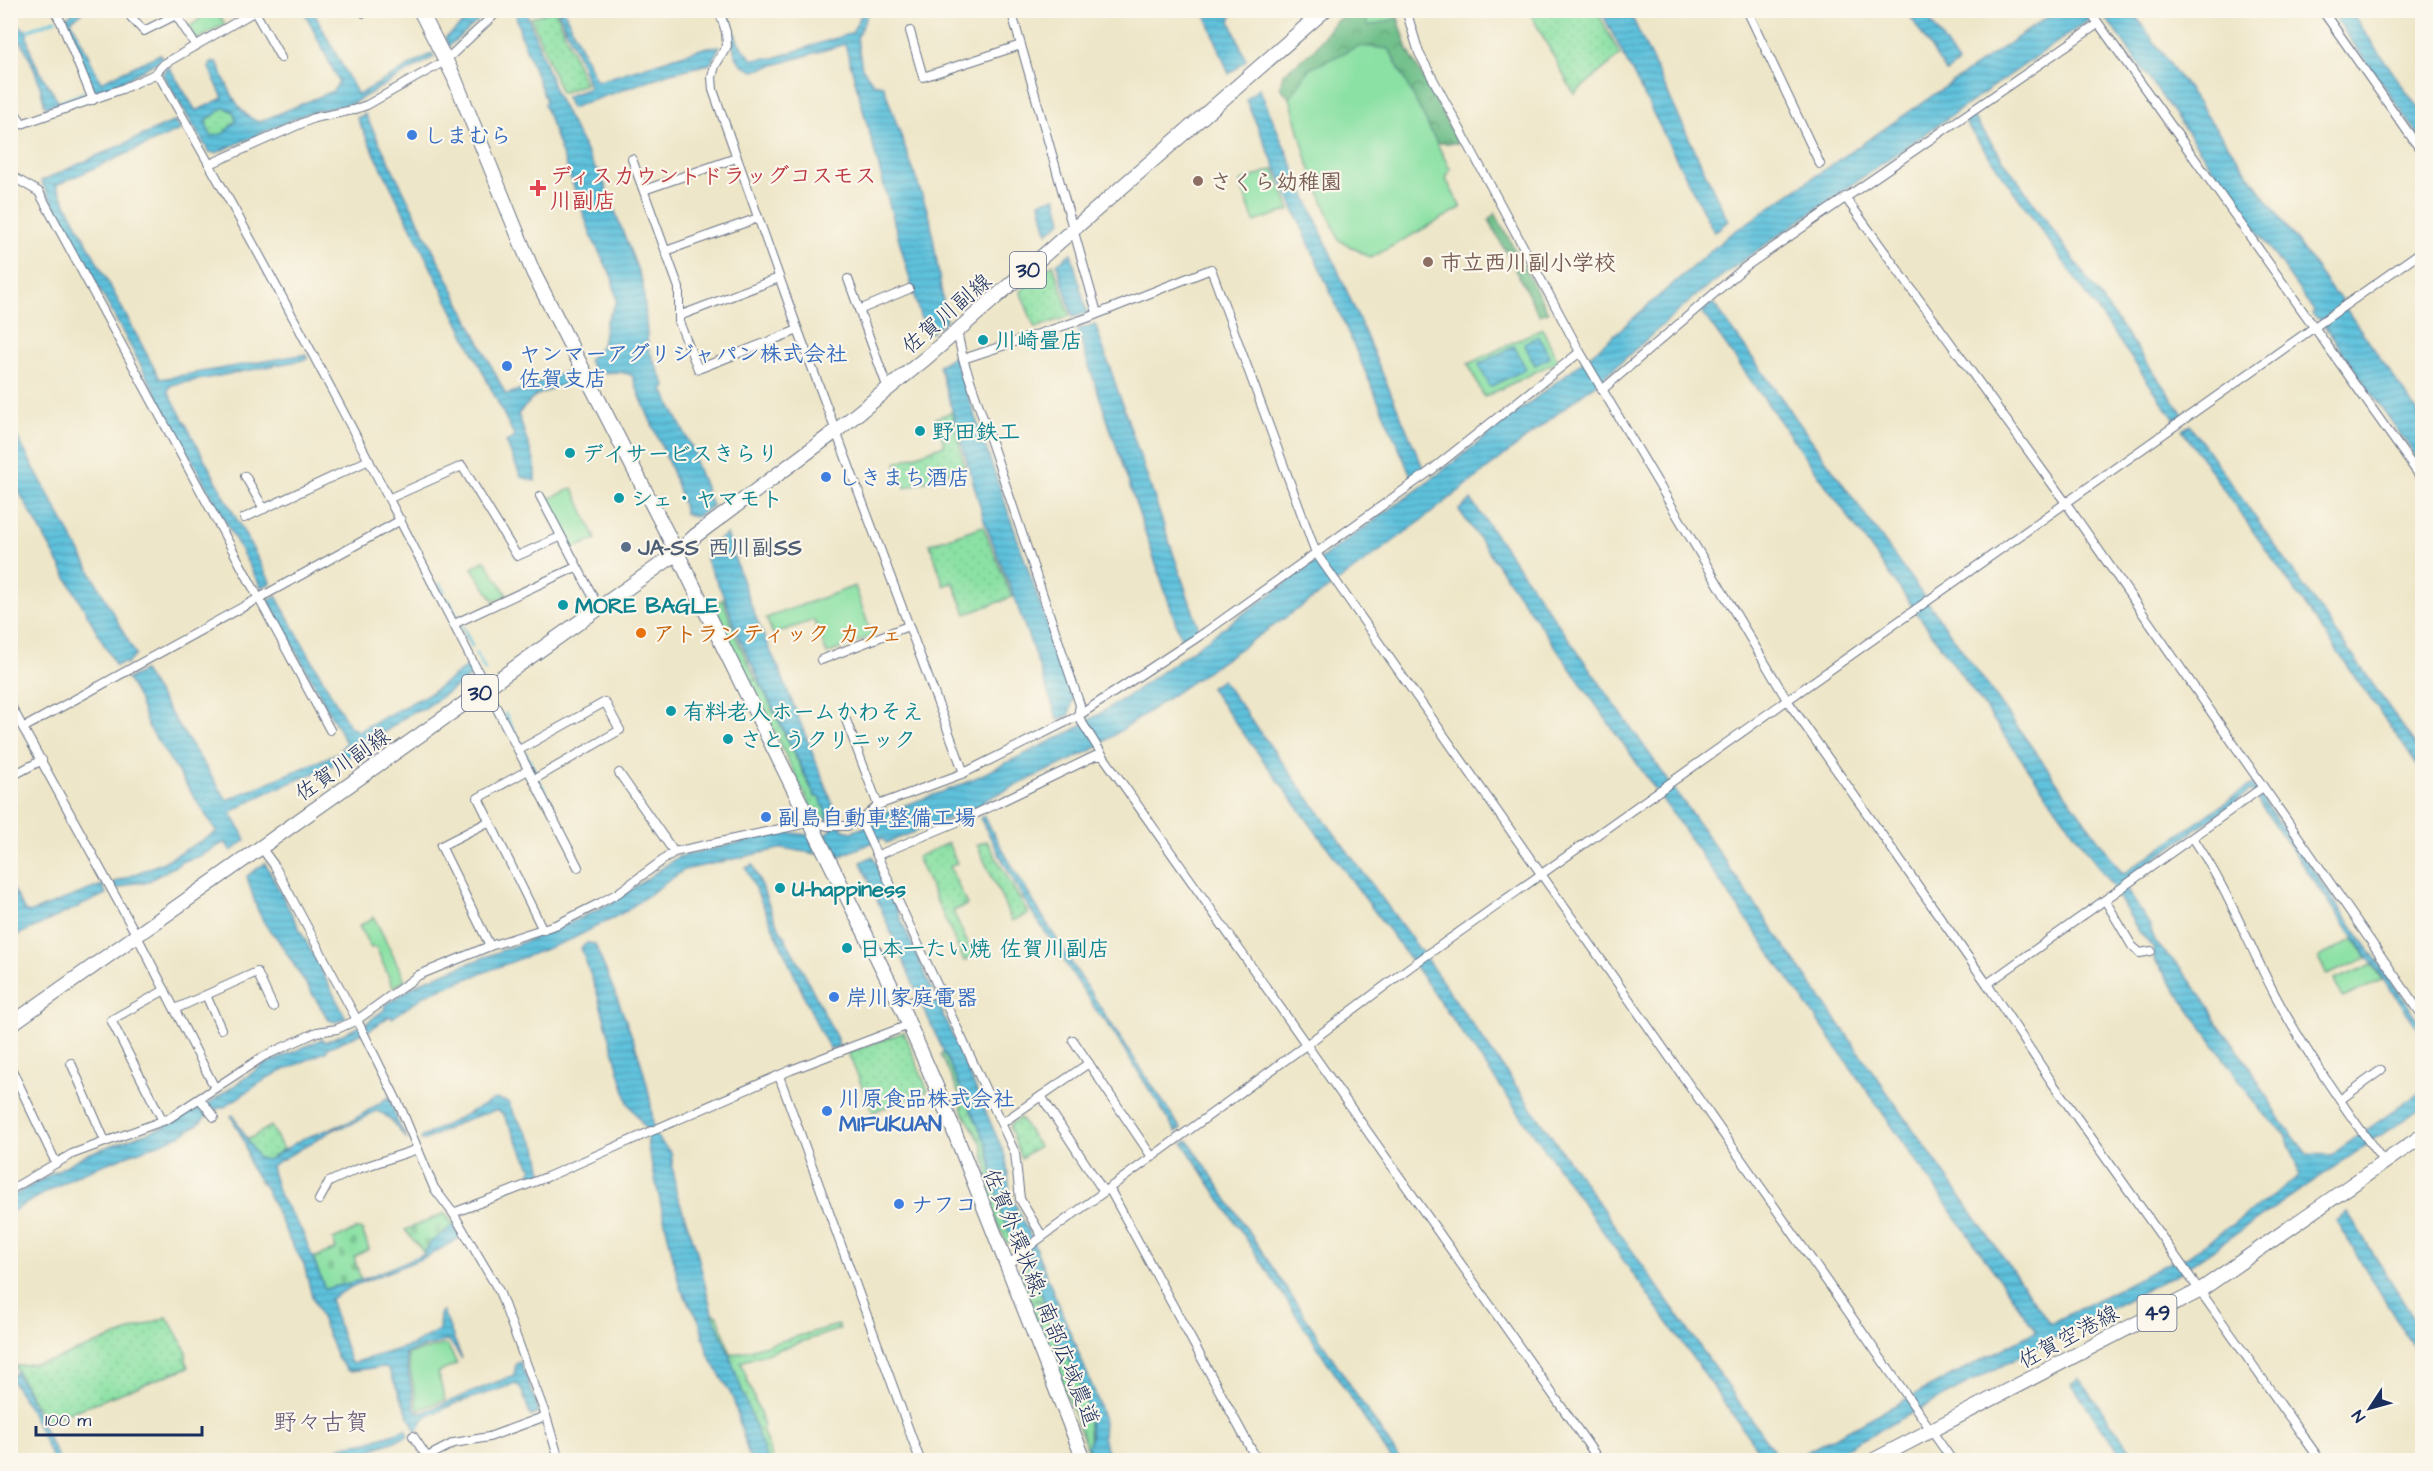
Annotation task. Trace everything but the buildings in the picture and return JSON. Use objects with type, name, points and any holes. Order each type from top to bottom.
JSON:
[{"type":"main road","name":"佐賀外環状線; 南部広域農道","points":[[420,10],[446,61],[533,272],[812,822],[901,1006],[939,1093],[1084,1461]]},
{"type":"main road","name":"佐賀川副線","points":[[10,1025],[677,553],[695,536],[836,431],[957,331],[1325,10]]},
{"type":"main road","name":"佐賀空港線","points":[[1874,1461],[2199,1291],[2422,1136]]},
{"type":"street","points":[[54,10],[93,100]]},
{"type":"street","points":[[719,10],[726,32],[727,46],[715,66],[712,77],[713,90],[798,330],[964,773]]},
{"type":"street","points":[[1011,10],[1097,314]]},
{"type":"street","points":[[1406,10],[1419,53],[1580,352],[1787,700],[1987,984],[2051,1081],[2320,1461]]},
{"type":"street","points":[[1747,10],[1820,164]]},
{"type":"street","points":[[2089,10],[2422,479]]},
{"type":"street","points":[[2322,10],[2422,152]]},
{"type":"street","points":[[10,128],[93,100],[155,74],[164,64],[256,11],[280,58]]},
{"type":"street","points":[[210,164],[314,118],[360,108],[446,61],[497,12]]},
{"type":"street","points":[[131,17],[144,31],[176,15],[196,46]]},
{"type":"street","points":[[1602,390],[1745,267],[2098,24]]},
{"type":"street","points":[[910,31],[923,77],[1021,45]]},
{"type":"street","points":[[155,74],[161,79],[210,164],[390,498],[578,867]]},
{"type":"street","points":[[10,105],[22,123]]},
{"type":"street","points":[[644,190],[736,158]]},
{"type":"street","points":[[632,159],[679,288],[679,322],[698,369],[798,330]]},
{"type":"street","points":[[10,172],[15,178],[39,192],[330,730]]},
{"type":"street","points":[[1845,197],[2066,503],[2422,1015]]},
{"type":"street","points":[[666,251],[758,218]]},
{"type":"street","points":[[1006,1267],[1039,1239],[1306,1046],[1430,953],[2422,251]]},
{"type":"street","points":[[963,359],[1097,314],[1211,269],[1316,553],[1952,1461]]},
{"type":"street","points":[[679,316],[779,278]]},
{"type":"street","points":[[848,279],[888,389]]},
{"type":"street","points":[[859,310],[909,289]]},
{"type":"street","points":[[957,331],[963,359],[1080,705],[1078,716],[1103,756],[1599,1461]]},
{"type":"street","points":[[10,1190],[56,1163],[105,1141],[163,1121],[201,1102],[215,1088],[264,1056],[317,1032],[337,1029],[358,1021],[419,975],[490,946],[543,930],[618,893],[674,852],[812,822],[827,826],[863,823],[878,805],[964,773],[1078,716],[1207,631],[1429,472],[1580,352]]},
{"type":"street","points":[[244,518],[369,460]]},
{"type":"street","points":[[390,498],[462,466],[517,556],[560,537]]},
{"type":"street","points":[[245,476],[264,509]]},
{"type":"street","points":[[540,496],[599,608]]},
{"type":"street","points":[[23,728],[401,520]]},
{"type":"street","points":[[454,624],[576,567]]},
{"type":"street","points":[[821,660],[908,626]]},
{"type":"street","points":[[519,750],[605,702],[620,730],[533,780]]},
{"type":"street","points":[[10,704],[137,936],[215,1088]]},
{"type":"street","points":[[846,720],[878,805]]},
{"type":"street","points":[[878,855],[969,818],[1095,756],[1103,756]]},
{"type":"street","points":[[10,777],[42,760]]},
{"type":"street","points":[[528,770],[478,798],[543,930]]},
{"type":"street","points":[[619,773],[674,852]]},
{"type":"street","points":[[1987,984],[2263,787]]},
{"type":"street","points":[[490,821],[441,846],[490,946]]},
{"type":"street","points":[[863,823],[1002,1123],[1015,1154],[1020,1199],[1039,1239]]},
{"type":"street","points":[[2193,838],[2233,907],[2274,993],[2312,1060],[2384,1162]]},
{"type":"street","points":[[260,846],[274,865],[358,1021],[434,1188],[453,1213],[499,1291],[546,1416],[559,1461]]},
{"type":"street","points":[[2109,897],[2132,946],[2140,953],[2151,951]]},
{"type":"street","points":[[175,1009],[257,972],[273,1007]]},
{"type":"street","points":[[163,1121],[111,1020],[165,990]]},
{"type":"street","points":[[901,1006],[939,991]]},
{"type":"street","points":[[206,995],[221,1029]]},
{"type":"street","points":[[453,1213],[547,1177],[791,1070],[909,1025]]},
{"type":"street","points":[[1073,1040],[1152,1157]]},
{"type":"street","points":[[71,1063],[105,1141]]},
{"type":"street","points":[[1002,1123],[1089,1063]]},
{"type":"street","points":[[12,1070],[56,1163]]},
{"type":"street","points":[[2340,1100],[2381,1070]]},
{"type":"street","points":[[779,1076],[920,1461]]},
{"type":"street","points":[[1041,1096],[1106,1190],[1257,1461]]},
{"type":"street","points":[[201,1102],[214,1117]]},
{"type":"street","points":[[319,1200],[329,1182],[355,1170],[418,1149]]},
{"type":"street","points":[[413,1436],[428,1459],[454,1443],[489,1437],[546,1416]]},
{"type":"green space","points":[[194,11],[216,11],[225,24],[196,40],[189,27],[200,19]]},
{"type":"green space","points":[[549,11],[556,11],[585,84],[561,93],[531,18]]},
{"type":"green space","points":[[1348,11],[1363,11],[1368,26],[1398,18],[1408,50],[1458,143],[1437,143],[1389,49],[1309,69],[1290,98],[1280,87],[1283,74],[1314,50],[1331,26]]},
{"type":"green space","points":[[1363,11],[1396,11],[1398,18],[1368,26]]},
{"type":"green space","points":[[1529,11],[1597,11],[1620,55],[1574,94]]},
{"type":"green space","points":[[1359,46],[1389,49],[1450,169],[1446,179],[1461,208],[1371,258],[1339,240],[1309,167],[1290,98],[1309,69]]},
{"type":"green space","points":[[225,107],[234,112],[236,121],[223,134],[211,136],[205,121]]},
{"type":"green space","points":[[1274,169],[1290,210],[1254,222],[1240,182]]},
{"type":"green space","points":[[1495,213],[1548,312],[1539,315],[1489,220]]},
{"type":"green space","points":[[1053,264],[1070,316],[1035,328],[1020,291]]},
{"type":"green space","points":[[1542,328],[1558,361],[1484,397],[1468,364]]},
{"type":"green space","points":[[952,412],[965,467],[905,488],[896,463],[944,445],[936,418]]},
{"type":"green space","points":[[573,488],[596,539],[572,549],[548,499]]},
{"type":"green space","points":[[983,526],[1012,597],[966,614],[953,582],[944,586],[930,544]]},
{"type":"green space","points":[[485,560],[507,595],[494,601],[472,568]]},
{"type":"green space","points":[[855,586],[872,636],[827,654],[814,620],[773,634],[766,618]]},
{"type":"green space","points":[[723,599],[735,635],[756,679],[749,681],[713,607]]},
{"type":"green space","points":[[758,679],[815,797],[820,797],[829,820],[814,813],[749,681]]},
{"type":"green space","points":[[987,841],[1028,914],[1012,921],[977,845]]},
{"type":"green space","points":[[948,843],[957,863],[950,867],[967,905],[953,911],[974,957],[964,961],[917,857]]},
{"type":"green space","points":[[374,917],[405,980],[393,987],[376,947],[371,948],[359,926]]},
{"type":"green space","points":[[2354,939],[2367,958],[2327,975],[2319,957]]},
{"type":"green space","points":[[2372,965],[2382,980],[2343,998],[2334,980]]},
{"type":"green space","points":[[904,1032],[928,1091],[873,1112],[848,1053]]},
{"type":"green space","points":[[943,1051],[987,1145],[1002,1216],[1016,1246],[1006,1242],[985,1194],[991,1190],[982,1144],[961,1109],[961,1098],[941,1055]]},
{"type":"green space","points":[[1020,1118],[1039,1146],[1021,1158],[1010,1128],[1011,1124]]},
{"type":"green space","points":[[271,1126],[283,1149],[268,1160],[258,1158],[247,1140]]},
{"type":"green space","points":[[445,1213],[454,1225],[431,1242],[424,1253],[405,1230]]},
{"type":"green space","points":[[357,1229],[362,1230],[369,1249],[354,1257],[361,1280],[325,1289],[313,1258],[336,1249],[333,1240]]},
{"type":"green space","points":[[1026,1259],[1053,1322],[1040,1300],[1029,1303],[1018,1273]]},
{"type":"green space","points":[[1040,1300],[1068,1374],[1060,1379],[1029,1303]]},
{"type":"green space","points":[[712,1313],[718,1316],[731,1355],[838,1325],[840,1329],[741,1362],[764,1425],[762,1429],[772,1458],[770,1460],[767,1460]]},
{"type":"green space","points":[[167,1317],[186,1350],[186,1362],[189,1367],[45,1422],[14,1366],[51,1361]]},
{"type":"green space","points":[[447,1344],[457,1364],[438,1373],[445,1400],[418,1410],[407,1354]]},
{"type":"green space","points":[[1060,1347],[1083,1390],[1088,1413],[1090,1447],[1094,1460],[1092,1460],[1060,1379],[1068,1374],[1059,1353]]},
{"type":"water","points":[[11,10],[19,26],[27,31],[34,59],[59,103],[45,107],[33,66],[11,28]]},
{"type":"water","points":[[76,11],[85,11],[71,20],[101,82],[160,54],[162,59],[118,84],[97,91],[93,89],[64,19]]},
{"type":"water","points":[[304,11],[313,11],[358,95],[432,53],[434,57],[353,103],[307,113],[216,153],[209,152],[163,75],[165,69],[169,67],[196,111],[223,98],[209,68],[211,62],[217,63],[238,106],[244,113],[259,122],[333,91],[339,82]],"holes":[[[225,107],[234,112],[236,121],[223,134],[211,136],[205,121]]]},
{"type":"water","points":[[467,11],[480,11],[479,20],[449,46],[445,38],[462,23]]},
{"type":"water","points":[[515,11],[526,11],[556,94],[596,170],[599,170],[643,284],[648,348],[666,387],[663,390],[696,456],[694,459],[712,506],[696,517],[685,514],[675,479],[632,375],[620,372],[595,373],[588,360],[602,345],[606,322],[617,301],[612,277],[593,240],[544,104],[546,101],[521,36]]},
{"type":"water","points":[[558,11],[564,11],[596,80],[599,81],[707,47],[720,46],[710,64],[670,73],[571,108],[566,97],[589,88],[582,65]]},
{"type":"water","points":[[724,11],[727,11],[738,42],[752,59],[774,58],[852,33],[863,11],[869,11],[857,38],[862,68],[873,83],[883,85],[930,218],[946,321],[930,333],[920,316],[845,44],[754,71],[742,64],[736,56]]},
{"type":"water","points":[[1204,11],[1230,11],[1232,15],[1230,21],[1246,60],[1229,74]]},
{"type":"water","points":[[1601,11],[1629,11],[1728,221],[1714,232]]},
{"type":"water","points":[[1907,11],[1924,11],[1958,63],[1946,72]]},
{"type":"water","points":[[2056,11],[2132,11],[2333,292],[2342,299],[2341,302],[2422,418],[2422,465],[2319,318],[2315,318],[2312,314],[2314,311],[2109,22],[2101,16],[2089,20],[1746,258],[1698,294],[1604,377],[1417,524],[1333,585],[1092,750],[983,801],[983,805],[886,843],[883,838],[838,857],[825,834],[832,830],[820,797],[816,797],[737,634],[725,598],[706,560],[707,548],[727,534],[757,620],[843,830],[852,832],[877,822],[875,818],[883,813],[959,786],[1072,731],[1125,698],[1424,485],[1591,355],[1728,236]]},
{"type":"water","points":[[2330,11],[2350,11],[2422,114],[2422,140]]},
{"type":"water","points":[[1259,88],[1424,470],[1412,478],[1246,100]]},
{"type":"water","points":[[365,114],[506,395],[573,369],[578,378],[535,396],[518,414],[535,464],[535,481],[521,477],[506,442],[515,437],[357,118]]},
{"type":"water","points":[[1973,117],[2183,414],[2175,420],[1965,122]]},
{"type":"water","points":[[175,121],[180,130],[56,185],[160,379],[306,354],[308,359],[171,385],[168,391],[271,583],[261,587],[41,181]]},
{"type":"water","points":[[1056,197],[1062,221],[1047,233],[1040,202]]},
{"type":"water","points":[[1071,253],[1087,313],[1073,317],[1057,264]]},
{"type":"water","points":[[1713,303],[2123,874],[2252,784],[2422,1025],[2422,1034],[2251,791],[2122,882],[2149,924],[2156,944],[2180,967],[2210,1008],[2215,1020],[2246,1061],[2282,1122],[2307,1154],[2331,1155],[2422,1091],[2422,1107],[2180,1272],[1823,1460],[1791,1460],[2036,1331],[1459,510],[1471,500],[2050,1324],[2172,1261],[2185,1258],[2299,1177],[2298,1166],[2285,1134],[2261,1111],[2154,959],[2153,948],[2138,930],[2113,887],[1702,312]]},
{"type":"water","points":[[1095,324],[1199,629],[1182,641],[1077,330]]},
{"type":"water","points":[[1539,336],[1550,358],[1535,365],[1524,343]]},
{"type":"water","points":[[1514,346],[1526,369],[1490,387],[1479,364]]},
{"type":"water","points":[[954,356],[1073,699],[1069,715],[1058,720],[985,523],[939,365]]},
{"type":"water","points":[[2190,425],[2422,754],[2422,772],[2182,430]]},
{"type":"water","points":[[11,426],[136,655],[126,664],[124,662],[116,666],[11,477]]},
{"type":"water","points":[[276,596],[349,726],[358,731],[432,692],[469,665],[474,674],[422,710],[414,711],[351,755],[266,793],[231,813],[246,840],[231,851],[225,842],[145,883],[134,883],[116,889],[113,883],[164,862],[217,832],[148,726],[138,698],[127,679],[143,671],[227,800],[338,753],[346,743],[269,601]]},
{"type":"water","points":[[1222,680],[1422,953],[1780,1460],[1765,1460],[1412,962],[1210,688]]},
{"type":"water","points":[[984,816],[1054,936],[1181,1129],[1176,1132],[1106,1021],[1100,1016],[1023,898],[980,818]]},
{"type":"water","points":[[786,832],[808,835],[817,854],[783,848],[684,870],[624,912],[572,939],[427,994],[392,1018],[390,1016],[371,1029],[269,1077],[224,1107],[213,1110],[197,1125],[179,1136],[81,1173],[11,1212],[11,1197],[85,1155],[171,1124],[192,1111],[201,1109],[262,1066],[322,1039],[325,1042],[365,1024],[385,1009],[384,1006],[421,982],[562,927],[615,901],[678,857]]},
{"type":"water","points":[[873,856],[1006,1158],[1010,1194],[1030,1235],[1095,1393],[1104,1422],[1103,1436],[1106,1450],[1113,1460],[1094,1460],[1088,1446],[1091,1437],[1087,1403],[1076,1372],[1054,1336],[1053,1322],[1032,1271],[1016,1246],[1002,1216],[987,1145],[924,1009],[861,862]]},
{"type":"water","points":[[265,863],[346,1018],[336,1022],[329,1020],[261,917],[247,876]]},
{"type":"water","points":[[753,865],[774,918],[803,971],[839,1047],[830,1049],[820,1031],[746,868]]},
{"type":"water","points":[[102,885],[106,894],[11,938],[11,914],[13,912],[11,886],[25,911],[29,913]]},
{"type":"water","points":[[587,943],[595,944],[641,1062],[652,1110],[653,1133],[671,1153],[676,1192],[696,1248],[712,1313],[767,1460],[750,1460],[733,1398],[708,1354],[699,1320],[680,1288],[648,1148],[647,1130],[628,1103],[598,996],[581,948]]},
{"type":"water","points":[[389,1097],[398,1123],[408,1140],[390,1119],[376,1111],[352,1124],[335,1129],[274,1164],[271,1168],[280,1197],[302,1231],[325,1289],[361,1280],[424,1254],[431,1242],[454,1225],[461,1237],[428,1256],[353,1286],[330,1299],[350,1361],[353,1363],[412,1345],[439,1330],[440,1313],[443,1311],[462,1359],[449,1340],[405,1353],[415,1410],[421,1413],[514,1375],[516,1364],[520,1362],[536,1402],[538,1413],[531,1417],[521,1388],[516,1384],[456,1403],[424,1418],[416,1432],[388,1368],[348,1371],[338,1359],[311,1293],[304,1264],[290,1241],[266,1189],[250,1167],[245,1143],[231,1116],[233,1115],[258,1158],[268,1160],[302,1139],[352,1121]]},
{"type":"water","points":[[495,1099],[508,1102],[537,1147],[542,1173],[503,1191],[498,1189],[500,1185],[527,1177],[532,1169],[503,1114],[496,1110],[465,1120],[421,1140],[422,1137]]},
{"type":"water","points":[[1188,1140],[1400,1460],[1392,1460],[1183,1143]]},
{"type":"water","points":[[2348,1213],[2422,1332],[2422,1360],[2336,1221]]},
{"type":"water","points":[[17,1371],[18,1378],[59,1460],[53,1460],[28,1406],[11,1379],[11,1374],[14,1375]]},
{"type":"water","points":[[2079,1378],[2137,1460],[2125,1460],[2071,1384]]},
{"type":"water","points":[[406,1429],[408,1436],[373,1449],[356,1460],[318,1460],[344,1446],[368,1442]]},
{"type":"waterway","points":[[27,31],[55,20]]},
{"type":"waterway","points":[[59,103],[83,93]]},
{"type":"waterway","points":[[440,584],[444,592]]},
{"type":"waterway","points":[[448,599],[458,618]]},
{"type":"waterway","points":[[462,626],[472,646]]},
{"type":"waterway","points":[[476,653],[485,670]]},
{"type":"waterway","points":[[505,714],[520,743]]},
{"type":"waterway","points":[[525,753],[535,771]]},
{"type":"waterway","points":[[540,782],[554,809]]},
{"type":"place","name":"しまむら","points":[[412,135]]},
{"type":"place","name":"さくら幼稚園","points":[[1198,181]]},
{"type":"place","name":"ディスカウントドラッグコスモス 川副店","points":[[538,188]]},
{"type":"place","name":"市立西川副小学校","points":[[1428,262]]},
{"type":"place","name":"川崎畳店","points":[[983,340]]},
{"type":"place","name":"ヤンマーアグリジャパン株式会社 佐賀支店","points":[[507,366]]},
{"type":"place","name":"野田鉄工","points":[[920,431]]},
{"type":"place","name":"デイサービスきらり","points":[[570,453]]},
{"type":"place","name":"しきまち酒店","points":[[826,477]]},
{"type":"place","name":"シェ・ヤマモト","points":[[619,498]]},
{"type":"place","name":"JA-SS 西川副SS","points":[[626,547]]},
{"type":"place","name":"MORE BAGLE","points":[[563,605]]},
{"type":"place","name":"アトランティック カフェ","points":[[641,633]]},
{"type":"place","name":"有料老人ホームかわそえ","points":[[671,711]]},
{"type":"place","name":"さとうクリニック","points":[[728,739]]},
{"type":"place","name":"副島自動車整備工場","points":[[766,817]]},
{"type":"place","name":"U-happiness","points":[[780,888]]},
{"type":"place","name":"日本一たい焼 佐賀川副店","points":[[847,948]]},
{"type":"place","name":"岸川家庭電器","points":[[834,997]]},
{"type":"place","name":"川原食品株式会社 MIFUKUAN","points":[[827,1111]]},
{"type":"place","name":"ナフコ","points":[[899,1204]]},
{"type":"district","name":"野々古賀","points":[[321,1422]]}]
